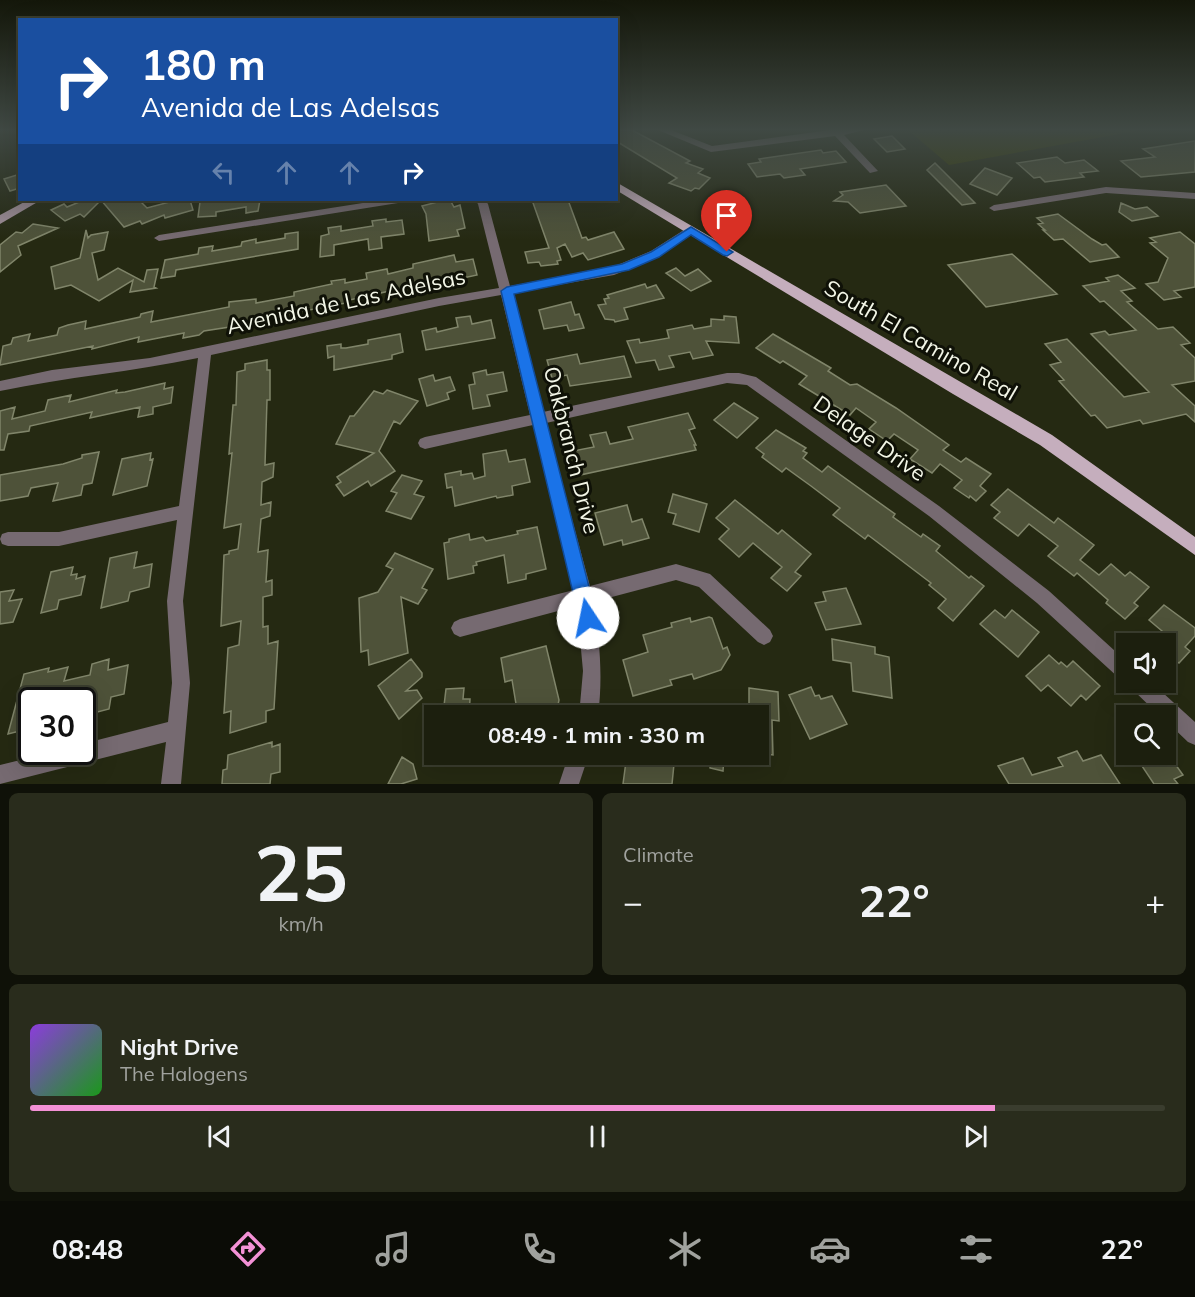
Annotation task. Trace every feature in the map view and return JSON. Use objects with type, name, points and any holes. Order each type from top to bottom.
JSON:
[{"type":"main road","name":"South El Camino Real","points":[[618,186],[1046,440],[1192,540]]},
{"type":"street","points":[[869,167],[873,171]]},
{"type":"street","points":[[994,208],[1106,190],[1195,196]]},
{"type":"street","points":[[0,220],[33,201]]},
{"type":"street","points":[[159,238],[392,201]]},
{"type":"street","name":"Oakbranch Drive","points":[[480,201],[507,291],[584,597],[592,639],[590,705]]},
{"type":"street","name":"Avenida de Las Adelsas","points":[[0,386],[52,375],[150,363],[439,302],[625,268],[655,254],[691,231]]},
{"type":"street","points":[[171,784],[181,683],[175,601],[188,511],[205,352]]},
{"type":"street","name":"Delage Drive","points":[[425,443],[726,378],[751,381],[784,407],[934,511],[1043,597],[1116,664]]},
{"type":"street","points":[[8,539],[59,539],[188,511]]},
{"type":"street","points":[[460,628],[676,572],[704,580],[764,636]]},
{"type":"street","points":[[1149,693],[1195,735]]},
{"type":"street","points":[[0,775],[178,729]]},
{"type":"street","points":[[569,784],[577,765]]},
{"type":"building","points":[[658,167],[696,167],[703,169],[698,173],[710,178],[699,189],[695,188],[691,191],[669,183],[677,178]]},
{"type":"building","points":[[750,167],[816,167],[800,169],[805,175],[784,178],[780,174],[757,177]]},
{"type":"building","points":[[931,167],[939,167],[975,203],[962,205],[927,170]]},
{"type":"building","points":[[1021,167],[1092,167],[1098,171],[1080,173],[1084,177],[1045,182],[1040,177],[1034,178]]},
{"type":"building","points":[[1128,167],[1195,167],[1195,172],[1141,177]]},
{"type":"building","points":[[985,168],[1012,178],[997,195],[970,184]]},
{"type":"building","points":[[18,175],[18,189],[10,191],[4,179]]},
{"type":"building","points":[[886,185],[906,206],[860,213],[848,202],[834,201],[843,195],[840,192]]},
{"type":"building","points":[[82,201],[100,201],[84,217],[80,214],[65,221],[51,210],[64,204],[67,207]]},
{"type":"building","points":[[102,201],[140,201],[147,208],[173,201],[190,201],[193,210],[165,218],[164,215],[142,224],[140,221],[124,227]]},
{"type":"building","points":[[260,201],[258,211],[246,213],[246,207],[216,212],[216,216],[198,217],[200,202]]},
{"type":"building","points":[[441,201],[451,201],[454,207],[460,205],[465,228],[457,230],[459,236],[429,241],[426,214],[422,206]]},
{"type":"building","points":[[532,201],[568,201],[582,238],[586,237],[588,240],[614,232],[624,249],[588,260],[583,253],[572,257],[565,244],[557,248],[561,260],[557,261],[558,264],[541,266],[539,262],[528,263],[525,252],[549,248]]},
{"type":"building","points":[[1121,203],[1135,209],[1147,207],[1158,216],[1132,221],[1119,212]]},
{"type":"building","points":[[1058,214],[1092,239],[1102,245],[1106,244],[1119,257],[1090,262],[1063,239],[1054,240],[1038,224],[1043,223],[1037,218]]},
{"type":"building","points":[[386,219],[386,222],[402,220],[404,234],[381,237],[382,248],[369,250],[368,239],[334,245],[334,255],[320,257],[321,236],[329,234],[328,228],[341,226],[341,231],[373,226],[372,221]]},
{"type":"building","points":[[33,224],[58,228],[18,246],[21,255],[0,272],[0,245],[16,232],[22,233]]},
{"type":"building","points":[[86,230],[88,238],[91,235],[108,232],[104,250],[92,253],[98,280],[118,268],[144,282],[147,270],[158,269],[154,287],[156,288],[130,292],[133,280],[99,301],[71,285],[55,289],[51,267],[80,258]]},
{"type":"building","points":[[298,232],[298,249],[176,270],[175,276],[161,278],[165,260],[198,254],[199,248],[213,246],[212,251],[241,246],[242,242],[256,239],[256,243],[285,238],[285,234]]},
{"type":"building","points":[[1180,232],[1195,244],[1195,287],[1174,291],[1181,297],[1164,300],[1146,284],[1158,282],[1168,258],[1150,243],[1156,242],[1150,238]]},
{"type":"building","points":[[1012,254],[1057,294],[986,307],[948,265]]},
{"type":"building","points":[[454,255],[456,262],[473,259],[477,275],[463,278],[464,280],[413,290],[412,286],[345,301],[346,303],[272,317],[272,312],[249,317],[249,324],[204,331],[199,335],[183,338],[184,333],[138,342],[139,337],[92,349],[93,346],[0,365],[3,346],[11,344],[13,338],[30,334],[28,341],[57,335],[59,328],[86,321],[85,329],[140,317],[141,314],[153,311],[151,322],[229,307],[229,302],[256,299],[256,303],[294,296],[294,292],[332,284],[331,281],[345,279],[345,283],[367,279],[366,273],[387,269],[388,274],[413,268],[413,264]]},
{"type":"building","points":[[676,268],[685,276],[698,269],[711,281],[691,291],[666,273]]},
{"type":"building","points":[[1118,275],[1135,288],[1121,291],[1132,301],[1127,302],[1158,329],[1173,327],[1190,343],[1181,345],[1195,358],[1195,381],[1172,385],[1195,406],[1195,422],[1186,414],[1143,424],[1140,420],[1107,428],[1095,415],[1091,416],[1059,381],[1064,380],[1050,365],[1061,362],[1045,344],[1067,339],[1124,397],[1149,392],[1091,334],[1105,331],[1109,335],[1136,330],[1104,301],[1100,302],[1083,286],[1109,281],[1106,278]]},
{"type":"building","points":[[645,284],[647,288],[656,285],[664,298],[624,308],[628,319],[615,322],[605,319],[598,305],[606,304],[604,299],[609,298],[607,295]]},
{"type":"building","points":[[571,302],[575,315],[579,314],[584,328],[569,331],[567,325],[544,329],[539,310]]},
{"type":"building","points":[[470,316],[472,324],[491,320],[495,338],[426,350],[422,331],[436,328],[437,332],[458,327],[456,318]]},
{"type":"building","points":[[724,316],[736,317],[739,343],[706,341],[713,355],[693,359],[690,352],[669,356],[674,367],[659,370],[655,360],[636,363],[627,341],[639,339],[640,343],[669,338],[667,330],[692,325],[694,329],[711,326],[711,319],[724,320]]},
{"type":"building","points":[[400,334],[403,352],[392,355],[392,359],[334,370],[334,356],[328,358],[327,346],[341,344],[341,348],[346,348],[368,344],[368,340]]},
{"type":"building","points":[[773,334],[831,368],[828,371],[850,385],[857,384],[896,408],[949,445],[943,450],[961,462],[966,458],[991,474],[980,486],[986,491],[976,501],[970,496],[969,498],[954,488],[962,480],[940,464],[932,473],[910,459],[918,450],[894,434],[887,441],[869,429],[876,422],[856,408],[850,415],[799,384],[807,376],[756,348]]},
{"type":"building","points":[[577,354],[580,364],[624,356],[631,377],[570,386],[567,375],[552,378],[547,360]]},
{"type":"building","points":[[267,360],[267,370],[270,370],[270,400],[267,400],[265,465],[274,463],[273,477],[262,482],[261,505],[271,502],[270,516],[261,519],[258,552],[268,550],[266,582],[272,580],[272,595],[263,597],[263,627],[268,626],[268,644],[278,641],[274,709],[266,711],[266,722],[230,733],[231,711],[224,713],[228,648],[239,645],[241,621],[221,626],[224,555],[238,549],[241,524],[224,528],[232,453],[229,454],[233,405],[236,405],[237,372],[245,370],[245,364]]},
{"type":"building","points":[[486,370],[487,375],[503,372],[507,391],[487,395],[490,406],[473,409],[469,385],[475,384],[473,373]]},
{"type":"building","points":[[433,375],[435,381],[450,377],[455,390],[447,393],[449,399],[427,406],[419,379]]},
{"type":"building","points":[[165,383],[164,389],[173,387],[171,403],[153,407],[153,414],[138,417],[140,407],[90,418],[92,412],[30,426],[29,431],[8,434],[4,450],[0,450],[0,411],[15,407],[12,419],[45,411],[48,400],[71,395],[69,402],[117,390],[116,393]]},
{"type":"building","points":[[387,390],[418,401],[400,424],[394,421],[379,451],[395,471],[371,486],[368,481],[344,496],[336,485],[341,482],[337,477],[374,453],[336,444],[350,416],[354,416],[374,391],[383,394]]},
{"type":"building","points":[[734,403],[758,418],[737,438],[714,420]]},
{"type":"building","points":[[688,413],[695,428],[689,430],[696,450],[580,475],[573,451],[594,447],[590,435],[606,432],[610,444],[633,439],[628,427]]},
{"type":"building","points":[[776,430],[806,448],[803,451],[807,453],[803,458],[822,472],[828,466],[895,514],[893,517],[921,537],[923,534],[940,546],[936,551],[969,578],[971,576],[984,586],[953,621],[938,608],[946,599],[929,585],[931,583],[868,535],[865,539],[833,515],[840,508],[811,486],[786,468],[782,472],[762,457],[764,454],[756,448]]},
{"type":"building","points":[[506,450],[509,462],[525,459],[530,482],[512,486],[513,495],[497,498],[496,496],[455,506],[452,487],[447,488],[445,474],[461,471],[461,475],[472,473],[474,479],[485,476],[483,454]]},
{"type":"building","points":[[99,452],[92,483],[83,485],[81,495],[53,501],[58,483],[31,488],[28,496],[0,501],[0,475],[63,464],[82,458],[82,455]]},
{"type":"building","points":[[151,453],[150,460],[153,459],[147,486],[113,495],[122,459]]},
{"type":"building","points":[[402,475],[422,481],[414,494],[424,497],[411,519],[386,511],[397,493],[391,491]]},
{"type":"building","points":[[1008,489],[1054,523],[1058,518],[1094,545],[1080,560],[1099,575],[1111,564],[1125,576],[1130,572],[1149,587],[1134,603],[1138,606],[1125,619],[1106,603],[1108,600],[1077,573],[1074,576],[1048,556],[1058,546],[1029,524],[1018,536],[994,518],[1000,512],[991,505]]},
{"type":"building","points":[[673,494],[707,504],[699,532],[673,524],[676,514],[668,512]]},
{"type":"building","points":[[735,500],[778,534],[782,530],[811,554],[795,572],[801,576],[787,591],[771,578],[782,567],[753,543],[739,557],[719,539],[729,529],[716,518]]},
{"type":"building","points":[[627,505],[632,522],[642,519],[649,538],[623,545],[622,540],[604,545],[595,513]]},
{"type":"building","points":[[537,527],[546,569],[526,574],[526,579],[508,583],[504,555],[476,562],[477,565],[473,566],[474,573],[448,579],[444,543],[449,542],[449,539],[469,534],[470,540],[483,537],[486,541]]},
{"type":"building","points":[[137,552],[134,568],[152,564],[149,587],[130,592],[128,601],[101,608],[110,558]]},
{"type":"building","points":[[395,553],[433,569],[422,588],[427,590],[418,604],[401,597],[408,653],[369,665],[368,650],[361,652],[359,598],[378,592],[393,569],[386,566]]},
{"type":"building","points":[[73,567],[71,575],[77,574],[76,579],[85,576],[81,595],[59,600],[57,609],[41,613],[51,572]]},
{"type":"building","points":[[846,588],[861,624],[826,630],[815,603],[826,601],[823,592]]},
{"type":"building","points":[[14,590],[9,601],[22,599],[13,622],[0,624],[0,592]]},
{"type":"building","points":[[1164,605],[1195,628],[1195,636],[1185,647],[1190,651],[1179,663],[1176,661],[1176,633],[1160,633],[1162,631],[1149,620]]},
{"type":"building","points":[[995,610],[1005,618],[1012,610],[1039,632],[1018,657],[980,624]]},
{"type":"building","points":[[690,618],[691,622],[712,618],[723,649],[727,647],[730,655],[721,670],[694,679],[692,674],[670,680],[672,685],[633,696],[623,660],[648,652],[643,635],[672,627],[671,623]]},
{"type":"building","points":[[832,639],[875,647],[875,654],[889,657],[892,698],[853,691],[851,663],[833,660]]},
{"type":"building","points":[[546,646],[559,700],[558,705],[516,705],[512,680],[505,682],[501,658]]},
{"type":"building","points":[[1049,655],[1059,664],[1061,662],[1067,667],[1073,661],[1100,686],[1086,700],[1081,695],[1071,706],[1048,685],[1041,691],[1026,676]]},
{"type":"building","points":[[109,659],[108,670],[128,665],[124,694],[111,697],[109,709],[96,712],[96,687],[21,687],[24,674],[49,668],[48,672],[68,667],[64,681],[90,675],[92,664]]},
{"type":"building","points":[[411,659],[422,673],[422,677],[406,691],[417,690],[422,698],[399,719],[378,686]]},
{"type":"building","points":[[811,687],[815,696],[819,695],[821,699],[832,696],[847,724],[810,739],[789,695]]},
{"type":"building","points":[[464,688],[463,699],[470,699],[470,705],[444,705],[446,689]]},
{"type":"building","points":[[749,688],[778,692],[779,721],[772,720],[773,755],[769,754],[769,705],[749,705]]},
{"type":"building","points":[[18,696],[18,732],[8,734]]},
{"type":"building","points":[[272,742],[272,747],[280,744],[280,772],[271,774],[270,784],[222,784],[223,770],[227,769],[228,755]]},
{"type":"building","points":[[1077,751],[1083,761],[1101,755],[1120,784],[1009,784],[998,766],[1023,758],[1032,775],[1063,766],[1058,758]]},
{"type":"building","points":[[402,757],[413,764],[417,779],[401,784],[388,784]]},
{"type":"building","points":[[626,765],[674,765],[672,784],[623,784]]},
{"type":"building","points":[[710,765],[723,765],[723,771],[710,768]]},
{"type":"building","points":[[1141,765],[1176,765],[1183,775],[1174,779],[1178,784],[1154,784]]},
{"type":"route","points":[[588,618],[507,291],[625,268],[655,254],[691,231],[727,252]]}]
